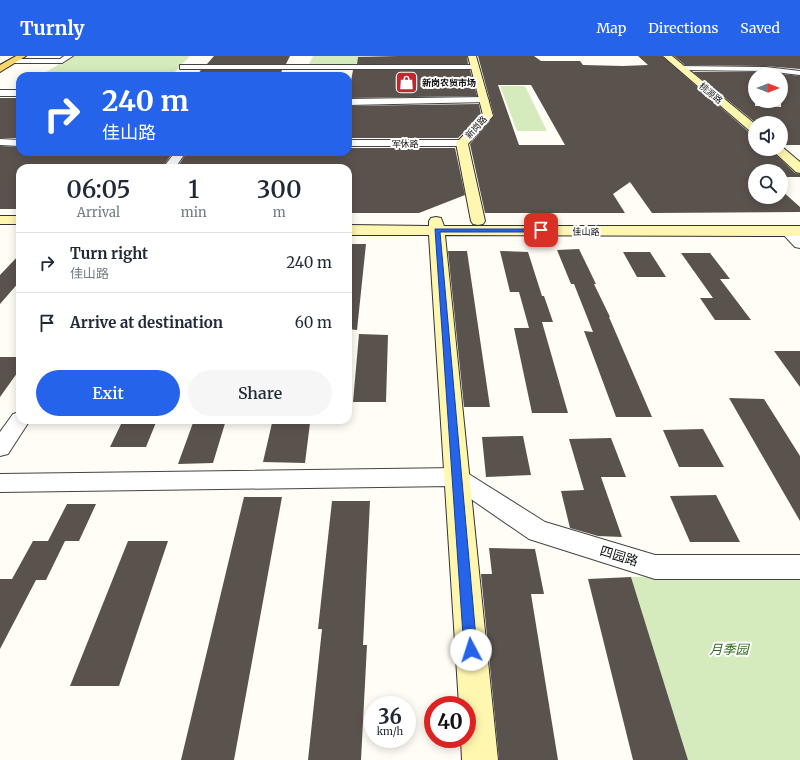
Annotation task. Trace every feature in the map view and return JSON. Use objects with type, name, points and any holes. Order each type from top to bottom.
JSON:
[{"type":"main road","points":[[0,63],[22,56]]},
{"type":"main road","points":[[0,68],[13,58]]},
{"type":"street","points":[[194,56],[180,70],[474,61]]},
{"type":"street","name":"桃源路","points":[[667,56],[748,124]]},
{"type":"street","points":[[13,58],[65,58]]},
{"type":"street","points":[[50,68],[65,58]]},
{"type":"street","name":"新岗路","points":[[474,61],[488,116],[462,143],[478,221]]},
{"type":"street","points":[[682,68],[766,69],[800,73]]},
{"type":"street","points":[[0,93],[16,93]]},
{"type":"street","points":[[352,102],[484,100]]},
{"type":"street","points":[[0,142],[16,142]]},
{"type":"street","name":"军休路","points":[[352,143],[462,143]]},
{"type":"street","points":[[785,156],[800,169]]},
{"type":"street","points":[[0,220],[16,220]]},
{"type":"street","name":"佳山路","points":[[352,221],[437,226],[793,231]]},
{"type":"street","name":"佳山路","points":[[352,230],[437,226],[478,221],[800,222]]},
{"type":"street","points":[[437,226],[456,478],[480,760]]},
{"type":"street","points":[[0,229],[16,229]]},
{"type":"street","points":[[793,231],[800,244]]},
{"type":"street","points":[[0,448],[17,424]]},
{"type":"street","points":[[0,483],[456,478]]},
{"type":"street","name":"四园路","points":[[456,478],[538,531],[655,567],[800,567]]},
{"type":"green space","points":[[72,56],[190,56],[175,72],[46,72]]},
{"type":"green space","points":[[313,56],[369,56],[358,57],[356,66],[308,66]]},
{"type":"green space","points":[[500,86],[525,86],[547,131],[517,131]]},
{"type":"green space","name":"月季园","points":[[800,575],[800,760],[688,760],[631,577]]},
{"type":"building","points":[[214,56],[290,56],[286,64],[207,64]]},
{"type":"building","points":[[467,56],[468,64],[357,64],[358,57]]},
{"type":"building","points":[[478,56],[534,56],[541,61],[580,61],[583,65],[623,66],[648,65],[638,56],[662,56],[748,131],[748,156],[777,156],[786,164],[748,164],[748,204],[788,204],[788,196],[800,207],[800,212],[652,213],[630,182],[613,194],[625,213],[485,213],[470,144],[494,116]],"holes":[[[498,85],[531,85],[565,145],[519,145]]]},
{"type":"building","points":[[674,56],[800,56],[800,69],[766,66],[685,65]]},
{"type":"building","points":[[201,70],[282,70],[281,72],[199,72]]},
{"type":"building","points":[[353,70],[470,70],[477,96],[352,98]]},
{"type":"building","points":[[693,72],[748,72],[748,108],[788,108],[788,75],[800,76],[800,145],[788,145],[788,116],[748,117]]},
{"type":"building","points":[[0,98],[16,98],[16,138],[0,138]]},
{"type":"building","points":[[479,104],[481,115],[458,138],[352,138],[352,106]]},
{"type":"building","points":[[0,146],[16,147],[16,156],[170,156],[165,164],[16,164],[16,209],[0,209]]},
{"type":"building","points":[[352,148],[455,148],[465,195],[419,213],[352,213],[352,164],[180,164],[184,156],[352,156]]},
{"type":"building","points":[[788,166],[795,173],[800,174],[800,177],[788,177]]},
{"type":"building","points":[[352,244],[366,244],[357,330],[352,329]]},
{"type":"building","points":[[579,249],[596,284],[594,284],[610,317],[652,417],[616,417],[584,331],[593,332],[574,284],[571,284],[557,250]]},
{"type":"building","points":[[448,251],[467,251],[490,407],[464,407]]},
{"type":"building","points":[[500,251],[528,252],[542,296],[544,296],[553,322],[542,322],[568,413],[532,413],[514,328],[529,328],[519,292],[510,292]]},
{"type":"building","points":[[623,252],[650,252],[666,277],[637,277]]},
{"type":"building","points":[[681,253],[710,253],[730,279],[720,279],[751,320],[715,320],[700,298],[713,298]]},
{"type":"building","points":[[16,258],[16,286],[0,304],[0,275]]},
{"type":"building","points":[[359,334],[388,335],[386,402],[353,402]]},
{"type":"building","points":[[774,351],[800,351],[800,387]]},
{"type":"building","points":[[0,357],[16,357],[16,375],[0,397]]},
{"type":"building","points":[[729,398],[764,399],[800,456],[800,521]]},
{"type":"building","points":[[121,424],[155,424],[146,447],[110,447]]},
{"type":"building","points":[[193,424],[225,424],[213,463],[178,464]]},
{"type":"building","points":[[272,424],[310,424],[305,463],[263,462]]},
{"type":"building","points":[[703,429],[724,467],[679,467],[663,430]]},
{"type":"building","points":[[523,436],[531,475],[486,477],[482,437]]},
{"type":"building","points":[[611,438],[626,477],[601,477],[622,537],[598,536],[570,528],[561,491],[584,490],[569,439]]},
{"type":"building","points":[[716,495],[740,542],[690,542],[670,496]]},
{"type":"building","points":[[244,497],[282,497],[234,760],[181,760]]},
{"type":"building","points":[[332,501],[370,501],[363,645],[367,645],[361,760],[308,760],[322,629],[318,629]]},
{"type":"building","points":[[67,504],[96,504],[79,541],[65,541],[46,580],[36,580],[0,649],[0,579],[12,579],[33,541],[48,541]]},
{"type":"building","points":[[128,541],[168,541],[119,686],[70,686]]},
{"type":"building","points":[[489,548],[535,549],[544,594],[531,594],[558,760],[499,760],[481,574],[492,574]]},
{"type":"building","points":[[631,577],[688,760],[633,760],[588,579]]},
{"type":"place","name":"新岗农贸市场","points":[[406,82]]},
{"type":"route","points":[[471,650],[437,230],[541,230]]}]
